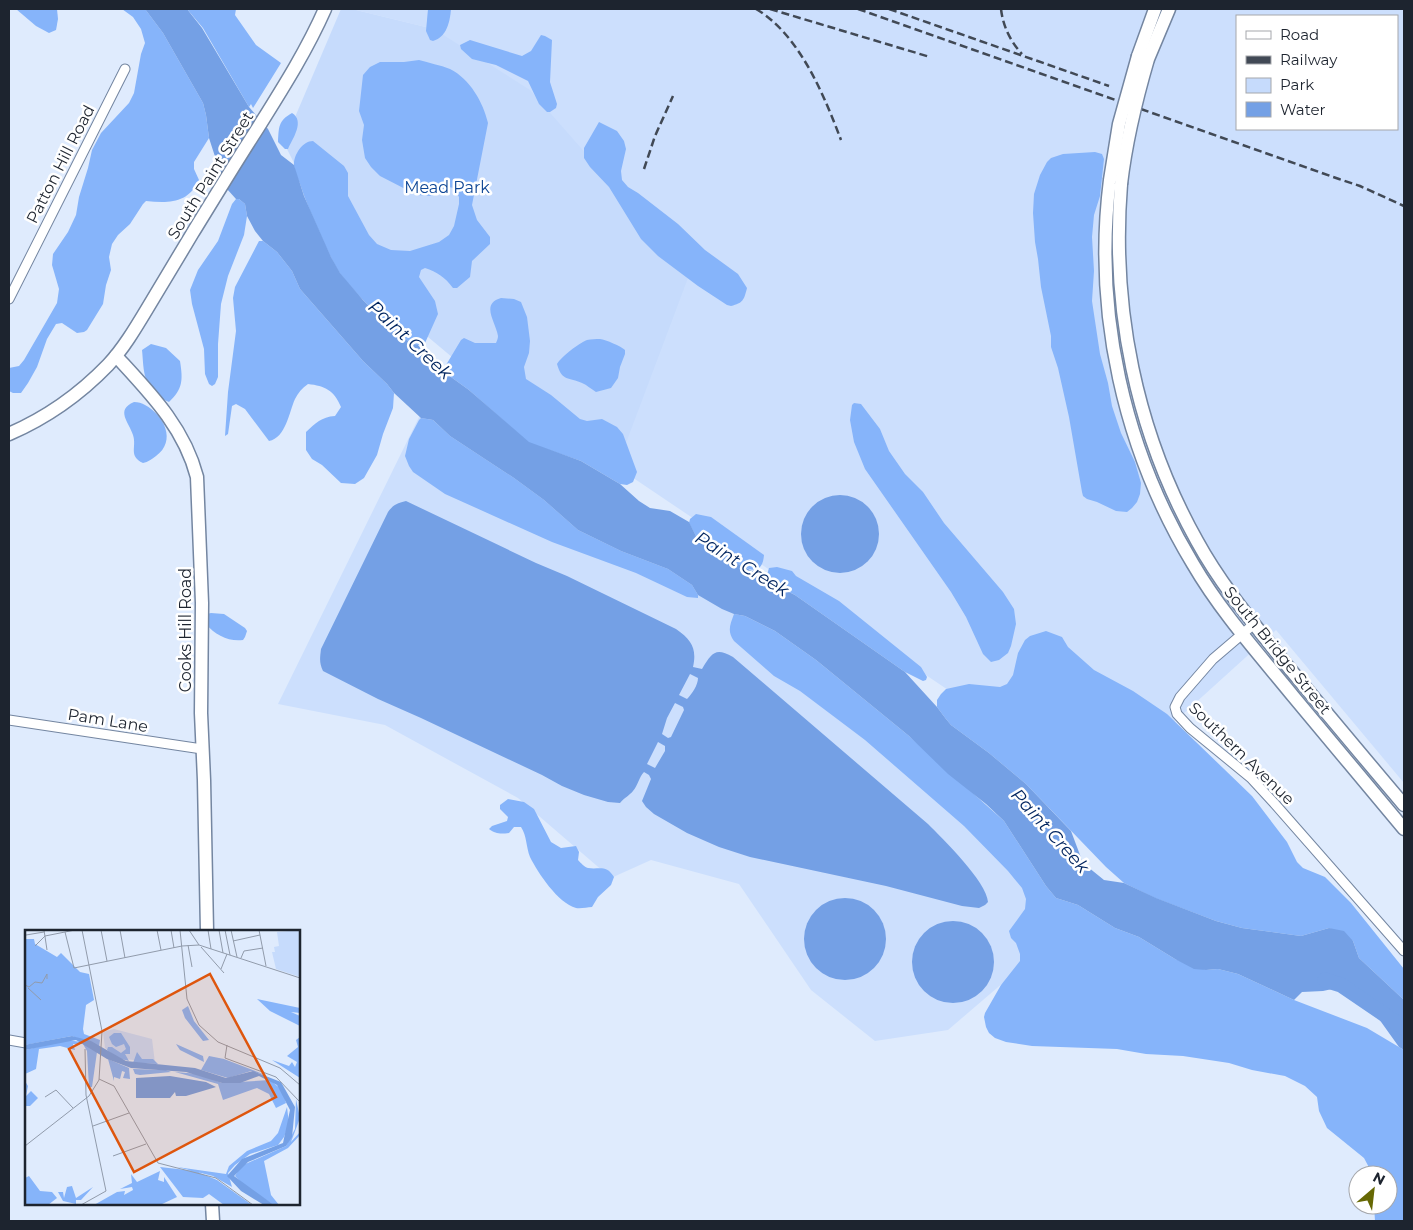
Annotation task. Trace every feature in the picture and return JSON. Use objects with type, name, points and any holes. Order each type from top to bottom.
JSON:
[{"type":"main road","name":"South Paint Street","points":[[9,434],[44,416],[74,395],[89,384],[116,356],[139,323],[279,95],[304,53],[325,9]]},
{"type":"main road","name":"South Bridge Street","points":[[1155,9],[1143,57],[1139,90],[1123,161],[1107,203],[1105,273],[1108,304],[1114,356],[1129,418],[1151,483],[1192,564],[1241,634],[1404,830]]},
{"type":"main road","name":"South Bridge Street","points":[[1143,57],[1169,9]]},
{"type":"main road","name":"South Bridge Street","points":[[1115,182],[1119,275],[1128,351],[1146,422],[1168,482],[1188,525],[1216,571],[1254,624],[1404,805]]},
{"type":"main road","name":"Cooks Hill Road","points":[[116,356],[176,426],[193,461],[197,477],[202,603],[201,713],[207,930]]},
{"type":"main road","points":[[212,1205],[213,1221]]},
{"type":"street","name":"Patton Hill Road","points":[[9,299],[125,69]]},
{"type":"street","name":"Southern Avenue","points":[[1254,624],[1213,659],[1180,697],[1174,707],[1177,714],[1190,728],[1251,778],[1274,802],[1404,951]]},
{"type":"street","name":"Pam Lane","points":[[9,720],[202,749]]},
{"type":"street","points":[[9,1040],[25,1043]]},
{"type":"shaded area","points":[[352,9],[1404,9],[1404,783],[1276,630],[1098,791],[617,467],[434,29]]},
{"type":"shaded area","points":[[420,415],[679,570],[866,711],[1050,906],[1018,970],[948,1030],[875,1041],[811,990],[739,884],[651,860],[611,878],[518,798],[385,725],[278,704]]},
{"type":"green space","points":[[16,9],[57,9],[56,30],[49,33],[36,26]]},
{"type":"green space","points":[[122,9],[145,9],[163,33],[203,103],[209,138],[194,162],[194,169],[199,180],[189,194],[183,198],[170,202],[146,201],[143,204],[130,224],[118,235],[112,244],[109,257],[111,270],[103,304],[87,330],[77,333],[62,323],[56,324],[47,339],[37,367],[28,383],[21,393],[13,393],[9,391],[9,368],[19,366],[24,360],[57,303],[59,289],[52,265],[53,254],[68,232],[76,215],[92,150],[101,133],[129,103],[134,93],[141,54],[145,43],[141,29],[133,17]]},
{"type":"green space","points":[[187,9],[236,9],[235,15],[256,45],[281,63],[253,108],[251,104],[249,107],[203,28]]},
{"type":"green space","name":"Mead Park","points":[[341,9],[352,9],[434,29],[530,90],[669,248],[691,270],[617,467],[515,410],[347,269],[284,143]]},
{"type":"green space","points":[[428,9],[451,9],[449,23],[445,32],[433,41],[430,40],[426,31]]},
{"type":"green space","points":[[541,35],[552,40],[550,82],[557,104],[556,108],[550,112],[547,112],[539,104],[528,81],[496,65],[472,59],[461,49],[460,45],[470,40],[522,56],[531,51]]},
{"type":"green space","points":[[419,60],[450,69],[457,73],[475,92],[483,107],[488,123],[472,205],[477,220],[490,237],[490,244],[472,261],[470,277],[457,288],[453,288],[444,278],[433,271],[425,268],[421,270],[419,277],[435,301],[438,314],[425,343],[418,345],[401,336],[389,326],[339,272],[309,208],[294,162],[302,146],[313,141],[344,166],[348,173],[348,196],[369,235],[377,244],[391,250],[410,251],[439,242],[449,235],[454,226],[459,204],[459,197],[454,188],[448,187],[432,196],[417,195],[380,176],[365,158],[362,140],[364,125],[359,111],[363,75],[370,67],[380,62]]},
{"type":"green space","points":[[292,113],[298,120],[298,125],[288,149],[285,149],[278,142],[279,128],[284,119]]},
{"type":"green space","points":[[599,122],[617,131],[624,141],[626,149],[621,171],[622,180],[628,187],[678,224],[705,250],[738,274],[747,288],[741,302],[731,306],[727,305],[658,256],[641,239],[609,187],[584,158],[584,148]]},
{"type":"green space","points":[[1095,152],[1102,154],[1104,159],[1100,196],[1094,215],[1092,237],[1094,271],[1092,301],[1100,354],[1112,406],[1121,433],[1135,462],[1141,483],[1137,502],[1127,512],[1116,511],[1083,496],[1069,417],[1058,368],[1051,347],[1051,336],[1041,287],[1035,242],[1034,194],[1040,175],[1047,162],[1051,158],[1063,154]]},
{"type":"green space","points":[[236,199],[245,204],[247,216],[244,235],[228,276],[221,304],[218,377],[212,386],[209,384],[205,374],[204,349],[190,290],[198,270],[218,241],[232,204]]},
{"type":"green space","points":[[259,241],[263,241],[277,252],[292,271],[300,289],[363,361],[394,393],[393,408],[377,455],[364,478],[355,484],[341,483],[322,465],[312,459],[306,450],[306,432],[322,419],[335,416],[341,407],[332,393],[319,386],[308,384],[302,389],[295,399],[283,430],[275,439],[269,441],[245,409],[236,404],[232,406],[228,434],[225,436],[228,392],[236,331],[233,298],[235,287]]},
{"type":"green space","points":[[501,298],[514,299],[521,302],[527,317],[530,341],[529,353],[524,367],[526,379],[551,395],[580,419],[587,421],[602,419],[617,427],[623,434],[637,472],[633,482],[627,485],[620,484],[581,461],[529,443],[447,372],[446,365],[464,338],[475,343],[496,343],[498,336],[490,309],[491,304]]},
{"type":"green space","points":[[600,339],[625,350],[625,354],[618,378],[611,388],[596,392],[584,384],[566,378],[561,374],[557,364],[566,354],[583,342]]},
{"type":"green space","points":[[151,344],[166,348],[180,361],[181,384],[177,393],[169,402],[156,393],[145,376],[142,350]]},
{"type":"green space","points":[[134,402],[144,404],[158,415],[167,436],[162,450],[156,456],[143,463],[134,454],[134,439],[124,413],[128,405]]},
{"type":"green space","points":[[854,403],[861,404],[880,429],[889,451],[905,474],[923,492],[944,523],[1003,592],[1014,609],[1016,624],[1011,646],[1008,653],[999,660],[991,662],[983,654],[966,617],[951,592],[865,469],[854,442],[850,420]]},
{"type":"green space","points":[[421,418],[433,420],[450,436],[544,500],[578,530],[621,551],[668,569],[692,585],[698,598],[687,597],[636,573],[552,542],[445,494],[413,472],[405,456],[409,439]]},
{"type":"green space","points":[[696,514],[711,517],[764,555],[761,566],[754,570],[746,568],[707,548],[696,536],[689,523],[690,519]]},
{"type":"green space","points":[[777,567],[792,571],[796,576],[839,601],[921,667],[927,677],[926,680],[923,681],[905,672],[795,595],[773,584],[767,575],[769,568]]},
{"type":"green space","points":[[207,614],[224,614],[245,628],[247,631],[243,640],[228,639],[214,631],[206,624]]},
{"type":"green space","points":[[734,614],[745,616],[775,631],[816,660],[909,736],[1004,821],[1046,886],[1056,898],[1078,905],[1115,928],[1139,937],[1175,959],[1206,970],[1218,969],[1238,974],[1294,1000],[1367,1028],[1404,1050],[1404,1221],[1375,1221],[1375,1215],[1398,1215],[1398,1165],[1368,1165],[1364,1158],[1327,1128],[1319,1111],[1317,1097],[1305,1086],[1285,1076],[1252,1070],[1229,1063],[1183,1056],[1146,1054],[1117,1049],[1032,1046],[1006,1042],[995,1038],[989,1033],[984,1017],[985,1013],[1001,985],[1020,961],[1020,954],[1016,943],[1011,938],[1009,931],[1025,909],[1026,899],[1022,888],[964,826],[865,740],[800,691],[774,676],[734,641],[730,625]]},
{"type":"green space","points":[[1046,631],[1062,637],[1068,647],[1094,670],[1133,691],[1167,714],[1252,796],[1287,842],[1297,862],[1303,868],[1325,877],[1351,903],[1404,969],[1404,1000],[1359,958],[1353,941],[1329,928],[1301,936],[1242,928],[1216,921],[1155,898],[1124,883],[1106,867],[1026,784],[951,725],[937,707],[937,700],[946,689],[969,684],[1000,687],[1007,684],[1013,675],[1018,653],[1025,640],[1030,636]]},
{"type":"green space","points":[[508,799],[524,802],[534,809],[551,842],[561,848],[576,846],[579,852],[578,860],[584,866],[588,868],[602,868],[611,873],[614,877],[611,885],[598,897],[592,907],[576,908],[569,905],[556,894],[543,879],[530,857],[521,827],[514,827],[509,833],[503,834],[489,829],[492,826],[507,821],[508,817],[500,809],[500,805]]},
{"type":"water","points":[[145,9],[187,9],[202,28],[249,107],[268,129],[281,155],[294,165],[304,196],[340,273],[363,300],[394,331],[411,343],[418,345],[428,358],[469,390],[529,442],[581,461],[620,484],[650,508],[670,511],[689,522],[696,536],[707,548],[752,571],[759,569],[767,575],[773,584],[795,595],[905,672],[951,725],[1026,784],[1071,831],[1083,863],[1104,880],[1124,883],[1156,898],[1216,921],[1242,928],[1301,936],[1329,928],[1344,931],[1353,941],[1359,958],[1404,1000],[1404,1050],[1399,1047],[1368,1000],[1346,986],[1323,991],[1302,992],[1294,1000],[1238,974],[1218,969],[1194,969],[1139,937],[1115,928],[1078,905],[1056,898],[1046,886],[1004,821],[948,774],[909,736],[816,660],[775,631],[745,616],[722,609],[698,595],[692,585],[668,569],[621,551],[578,530],[544,500],[450,436],[433,420],[421,418],[363,361],[300,289],[292,271],[277,252],[263,241],[255,231],[247,216],[245,204],[236,199],[227,189],[220,172],[209,138],[203,103],[163,33]]},
{"type":"water","points":[[840,495],[855,498],[867,507],[876,519],[879,534],[876,549],[867,561],[855,570],[840,573],[825,570],[813,561],[804,549],[801,534],[804,519],[813,507],[825,498]]},
{"type":"water","points":[[406,501],[676,629],[692,645],[694,650],[693,667],[702,669],[711,656],[718,652],[733,657],[928,824],[972,872],[986,893],[988,902],[979,908],[962,906],[886,886],[750,857],[719,847],[687,833],[654,814],[646,807],[642,801],[651,779],[644,772],[633,791],[620,803],[608,802],[584,795],[378,699],[323,671],[320,663],[321,649],[388,512],[394,506]],"holes":[[[690,674],[698,678],[698,681],[687,699],[679,695]],[[675,703],[683,707],[684,710],[671,737],[668,738],[662,734],[667,718]],[[658,742],[665,746],[665,751],[655,768],[647,764]]]},
{"type":"water","points":[[845,898],[861,901],[874,910],[883,923],[886,939],[883,955],[874,968],[861,977],[845,980],[829,977],[816,968],[807,955],[804,939],[807,923],[816,910],[829,901]]},
{"type":"water","points":[[953,921],[969,924],[982,933],[991,946],[994,962],[991,978],[982,991],[969,1000],[953,1003],[937,1000],[924,991],[915,978],[912,962],[915,946],[924,933],[937,924]]},
{"type":"waterway","name":"Paint Creek","points":[[1325,980],[1341,985],[1404,1028]]},
{"type":"railway","points":[[756,9],[771,20],[797,50],[818,85],[841,140]]},
{"type":"railway","points":[[770,9],[930,57]]},
{"type":"railway","points":[[858,9],[1360,186],[1404,206]]},
{"type":"railway","points":[[889,9],[1109,86]]},
{"type":"railway","points":[[1001,9],[1008,33],[1022,54]]},
{"type":"railway","points":[[644,169],[655,136],[673,96]]}]
